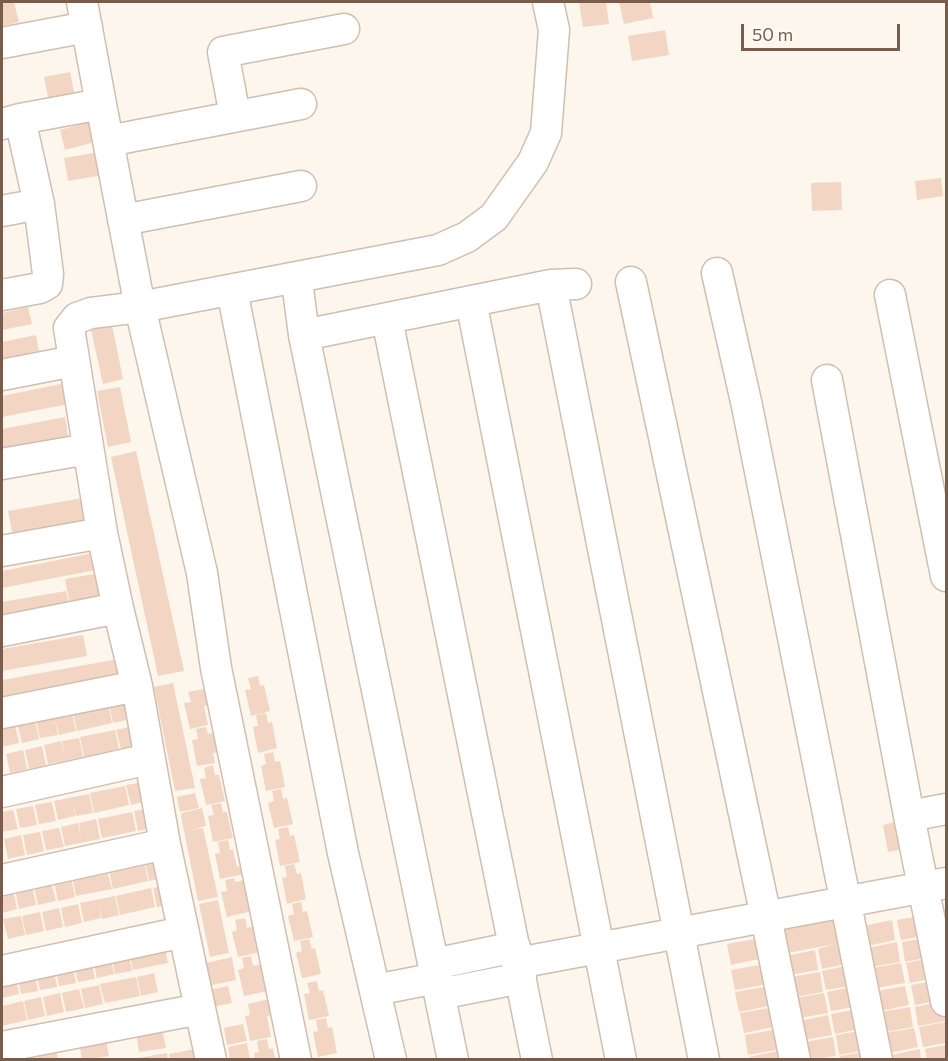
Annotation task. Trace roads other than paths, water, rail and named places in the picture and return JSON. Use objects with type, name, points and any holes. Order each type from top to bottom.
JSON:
[{"type":"street","points":[[211,1059],[165,844],[137,686],[117,608],[102,533],[69,328],[77,318],[91,312],[140,307],[438,250],[467,237],[494,217],[533,162],[546,133],[554,30],[548,2]]},
{"type":"street","points":[[2,43],[84,14],[140,307],[202,573],[216,668],[296,1059]]},
{"type":"street","points":[[235,116],[223,52],[344,29]]},
{"type":"street","points":[[2,295],[40,288],[47,284],[48,274],[39,204],[11,121],[101,104]]},
{"type":"street","points":[[108,141],[301,104]]},
{"type":"street","points":[[123,220],[301,186]]},
{"type":"street","points":[[2,211],[39,204]]},
{"type":"street","points":[[717,273],[749,417],[877,1059]]},
{"type":"street","points":[[631,282],[795,1059]]},
{"type":"street","points":[[304,334],[563,284],[678,933],[704,1059]]},
{"type":"street","points":[[298,289],[304,334],[453,1059]]},
{"type":"street","points":[[232,290],[341,842],[391,1059]]},
{"type":"street","points":[[890,295],[946,576]]},
{"type":"street","points":[[471,301],[621,1059]]},
{"type":"street","points":[[387,319],[537,1059]]},
{"type":"street","points":[[2,375],[74,361]]},
{"type":"street","points":[[827,380],[909,816],[935,885],[946,1001]]},
{"type":"street","points":[[2,464],[88,449]]},
{"type":"street","points":[[2,551],[102,533]]},
{"type":"street","points":[[2,630],[117,608]]},
{"type":"street","points":[[2,713],[137,686]]},
{"type":"street","points":[[2,792],[149,759]]},
{"type":"street","points":[[909,816],[946,809]]},
{"type":"street","points":[[2,880],[165,844]]},
{"type":"street","points":[[375,990],[935,885]]},
{"type":"street","points":[[2,971],[183,932]]},
{"type":"street","points":[[2,1047],[200,1009]]}]
